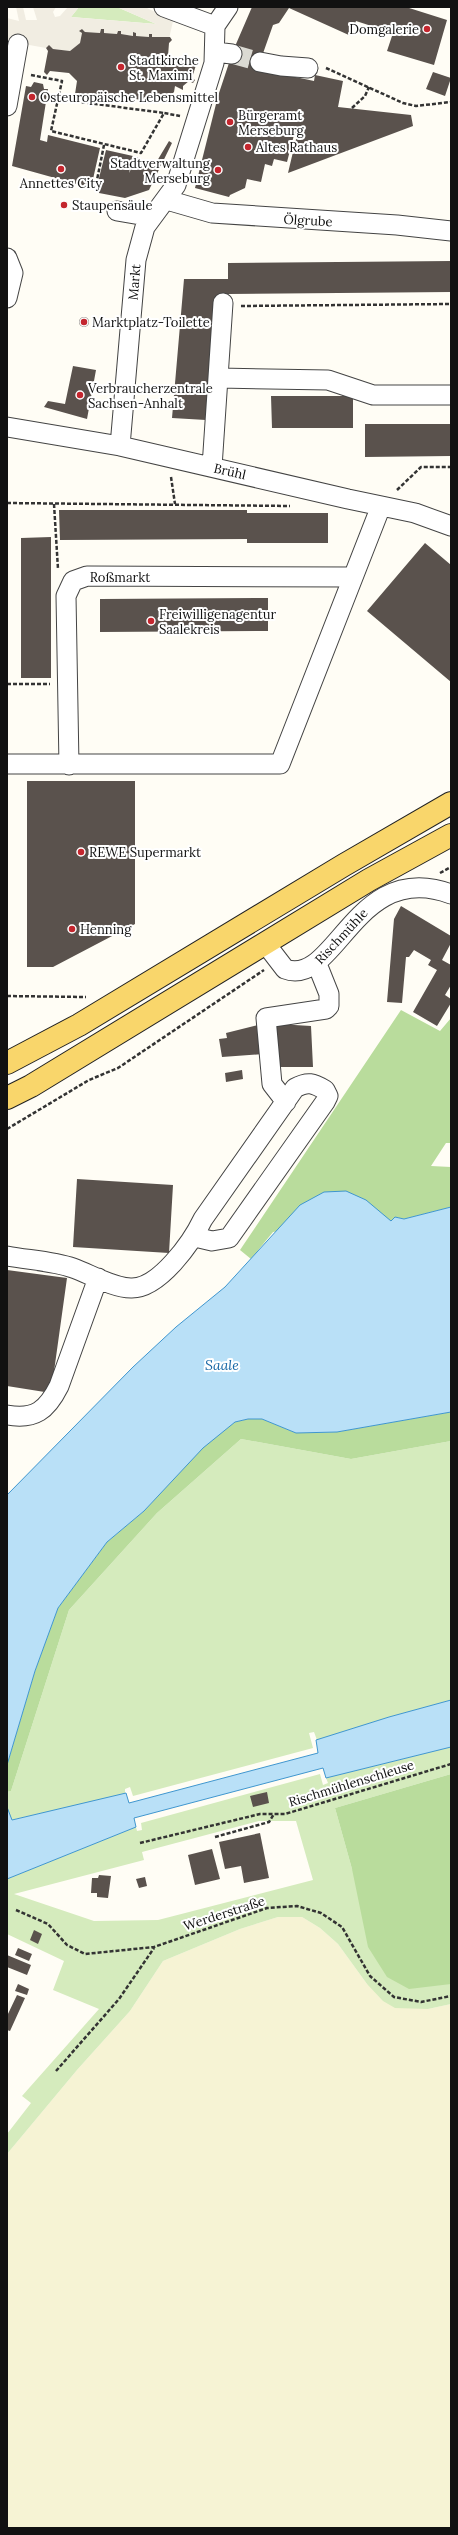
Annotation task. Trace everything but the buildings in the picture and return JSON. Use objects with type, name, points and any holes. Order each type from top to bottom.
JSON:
[{"type":"main road","points":[[7,1063],[79,1024],[344,865],[451,803]]},
{"type":"main road","points":[[7,1098],[31,1086],[374,877],[451,835]]},
{"type":"street","points":[[164,7],[215,26],[228,7]]},
{"type":"street","name":"Markt","points":[[120,446],[136,260],[145,226],[167,200],[176,185],[197,119],[224,53],[215,26]]},
{"type":"street","points":[[7,106],[18,44]]},
{"type":"street","points":[[260,62],[281,66],[308,68]]},
{"type":"street","name":"Ölgrube","points":[[167,200],[212,213],[397,224],[451,231]]},
{"type":"street","points":[[117,211],[152,217]]},
{"type":"street","points":[[7,258],[13,273],[7,298]]},
{"type":"street","points":[[212,467],[223,304]]},
{"type":"street","points":[[219,378],[328,380],[339,382],[362,392],[373,394],[451,395]]},
{"type":"street","name":"Brühl","points":[[7,427],[120,446],[415,513],[451,526]]},
{"type":"street","points":[[7,764],[280,764],[354,577],[386,507]]},
{"type":"street","name":"Roßmarkt","points":[[68,588],[80,578],[87,576],[354,577]]},
{"type":"street","points":[[68,588],[66,596],[69,765]]},
{"type":"street","name":"Rischmühle","points":[[265,943],[277,961],[285,969],[293,972],[302,972],[317,964],[369,906],[393,892],[418,887],[451,894]]},
{"type":"street","points":[[286,1102],[272,1084],[266,1018],[326,1009],[329,1006],[329,994],[317,964]]},
{"type":"street","points":[[7,1256],[72,1268],[131,1288],[150,1283],[172,1263],[195,1237],[203,1219],[295,1088],[305,1083],[314,1083],[325,1090],[328,1096],[228,1238],[212,1241],[195,1237]]},
{"type":"street","points":[[7,1415],[21,1418],[38,1413],[51,1403],[59,1386],[98,1278]]},
{"type":"path","points":[[308,68],[328,68],[410,104],[428,105],[451,102]]},
{"type":"path","points":[[13,72],[62,81],[51,131],[141,153],[164,113]]},
{"type":"path","points":[[352,108],[365,96],[369,87]]},
{"type":"path","points":[[58,100],[164,113],[197,119]]},
{"type":"path","points":[[95,190],[104,144]]},
{"type":"path","points":[[223,304],[451,304]]},
{"type":"path","points":[[168,457],[175,504]]},
{"type":"path","points":[[386,507],[395,493],[421,467],[451,467]]},
{"type":"path","points":[[7,503],[294,506]]},
{"type":"path","points":[[54,504],[58,572],[68,588]]},
{"type":"path","points":[[7,684],[67,684]]},
{"type":"path","points":[[7,1129],[89,1080],[118,1068],[277,961]]},
{"type":"path","name":"Rischmühlenschleuse","points":[[140,1843],[260,1814],[285,1814],[451,1764]]},
{"type":"path","points":[[215,1837],[269,1822],[274,1814]]},
{"type":"path","name":"Werderstraße","points":[[16,1910],[48,1924],[67,1945],[85,1954],[154,1947],[267,1908],[297,1906],[320,1913],[342,1928],[370,1976],[394,1997],[421,2002],[451,1996]]},
{"type":"path","points":[[56,2071],[119,1999],[154,1947]]},
{"type":"shaded area","points":[[16,7],[23,7],[26,20],[37,20],[33,7],[56,7],[53,12],[55,17],[60,16],[68,7],[79,7],[71,17],[156,24],[117,7],[145,7],[173,21],[169,39],[152,37],[152,34],[149,34],[149,37],[136,36],[136,33],[134,32],[133,36],[121,34],[121,31],[118,31],[117,34],[104,33],[103,29],[101,29],[100,33],[85,32],[82,29],[80,31],[82,33],[80,43],[70,51],[53,49],[49,46],[46,48],[7,41],[7,18],[19,21]]},
{"type":"shaded area","points":[[278,1917],[302,1917],[320,1928],[338,1944],[367,1984],[428,2009],[451,2004],[451,2528],[7,2528],[7,2154],[77,2070],[130,2011],[163,1961],[240,1929]]},
{"type":"green space","points":[[79,7],[117,7],[156,24],[71,17]]},
{"type":"green space","points":[[401,1010],[440,1031],[451,1018],[451,1143],[446,1143],[431,1166],[451,1167],[451,1207],[404,1219],[395,1217],[391,1222],[385,1217],[273,1232],[251,1259],[240,1250]]},
{"type":"green space","points":[[451,1412],[451,1441],[351,1459],[241,1439],[157,1513],[69,1610],[11,1791],[7,1792],[7,1765],[35,1671],[58,1608],[107,1542],[144,1511],[203,1447],[235,1422],[248,1419],[262,1419],[296,1433],[337,1432]]},
{"type":"green space","points":[[241,1439],[351,1459],[451,1441],[451,1700],[389,1717],[317,1740],[314,1732],[309,1733],[313,1748],[133,1796],[130,1787],[125,1789],[125,1794],[11,1820],[7,1807],[7,1792],[11,1791],[69,1610],[157,1513]]},
{"type":"green space","points":[[451,1747],[451,1774],[335,1808],[352,1869],[448,1984],[451,1984],[451,2004],[428,2009],[395,2008],[383,2001],[367,1984],[338,1944],[320,1928],[302,1917],[278,1917],[240,1929],[163,1961],[130,2011],[77,2070],[7,2154],[7,2134],[31,2103],[22,2096],[99,2009],[53,1990],[64,1961],[7,1934],[7,1879],[136,1827],[137,1831],[142,1830],[141,1823],[320,1774],[323,1785],[328,1783],[326,1778]],"holes":[[[259,1821],[296,1821],[313,1880],[158,1920],[94,1921],[14,1894],[144,1860],[142,1852]]]},
{"type":"green space","points":[[451,1774],[451,1984],[409,1989],[387,1977],[368,1947],[352,1869],[335,1808]]},
{"type":"water","name":"Saale","points":[[346,1191],[366,1200],[391,1221],[395,1217],[404,1219],[451,1207],[451,1412],[337,1432],[296,1433],[262,1419],[248,1419],[235,1422],[203,1448],[144,1511],[107,1542],[58,1608],[35,1671],[7,1765],[7,1495],[133,1367],[176,1327],[225,1287],[300,1205],[324,1192]]},
{"type":"water","points":[[451,1700],[451,1747],[326,1778],[323,1768],[134,1818],[136,1827],[7,1879],[7,1807],[12,1820],[126,1793],[129,1803],[318,1753],[316,1740],[389,1717]]},
{"type":"tunnel","points":[[232,54],[260,62]]},
{"type":"place","name":"Domgalerie","points":[[427,29]]},
{"type":"place","name":"Stadtkirche St. Maximi","points":[[121,67]]},
{"type":"place","name":"Osteuropäische Lebensmittel","points":[[32,97]]},
{"type":"place","name":"Bürgeramt Merseburg","points":[[230,122]]},
{"type":"place","name":"Altes Rathaus","points":[[248,147]]},
{"type":"place","name":"Annettes City","points":[[61,169]]},
{"type":"place","name":"Stadtverwaltung Merseburg","points":[[218,170]]},
{"type":"place","name":"Staupensäule","points":[[64,205]]},
{"type":"place","name":"Marktplatz-Toilette","points":[[84,322]]},
{"type":"place","name":"Verbraucherzentrale Sachsen-Anhalt","points":[[80,395]]},
{"type":"place","name":"Freiwilligenagentur Saalekreis","points":[[151,621]]},
{"type":"place","name":"REWE Supermarkt","points":[[81,852]]},
{"type":"place","name":"Henning","points":[[72,929]]}]
